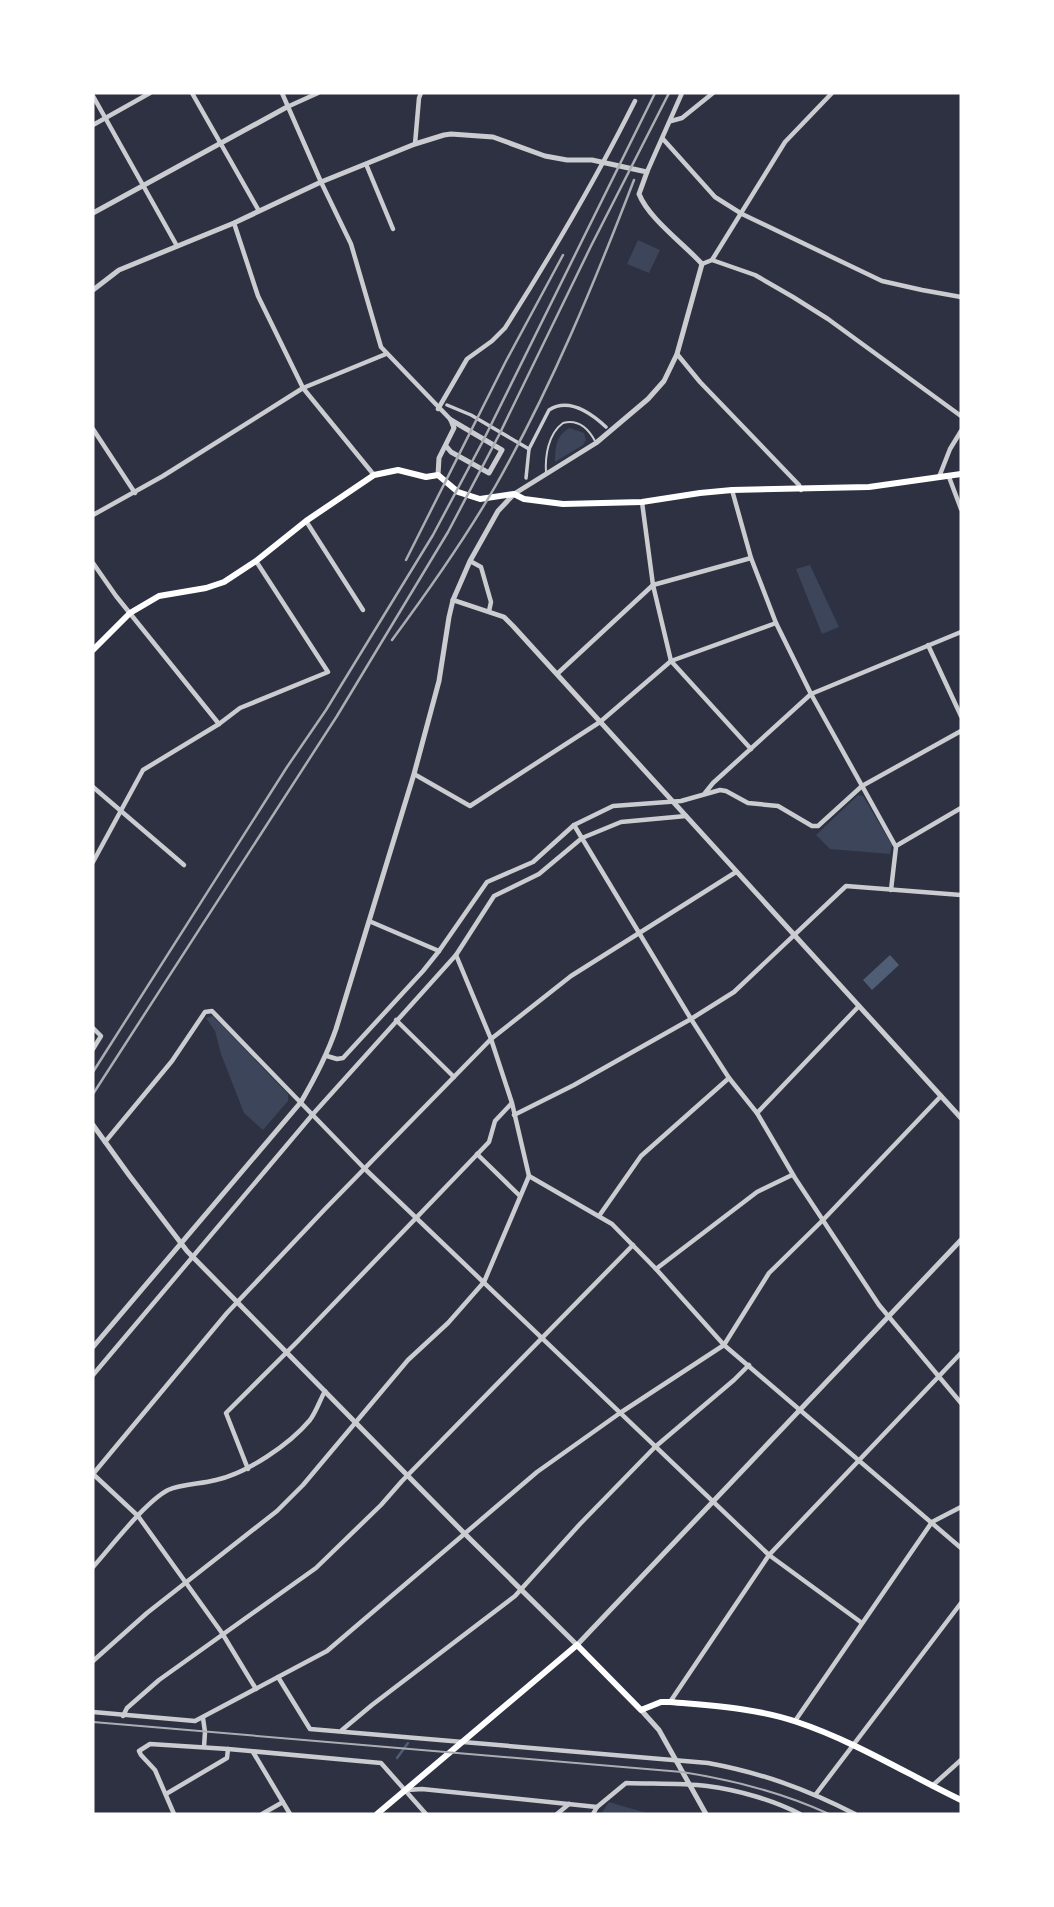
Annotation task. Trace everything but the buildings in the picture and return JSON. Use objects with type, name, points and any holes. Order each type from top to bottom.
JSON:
[{"type":"main road","points":[[93,650],[130,613],[159,596],[224,582],[374,475],[398,470],[426,477],[438,475],[458,492],[480,499],[514,494],[524,499],[563,504],[642,502],[732,490],[869,487],[961,474]]},
{"type":"main road","points":[[377,1814],[577,1645],[641,1710],[661,1702],[670,1702],[735,1708],[795,1721],[853,1746],[961,1800]]},
{"type":"street","points":[[93,125],[150,93]]},
{"type":"street","points":[[192,93],[259,211]]},
{"type":"street","points":[[282,93],[351,244],[381,347],[451,421],[502,450],[489,473],[451,452],[446,446]]},
{"type":"street","points":[[93,213],[287,107],[318,93]]},
{"type":"street","points":[[415,144],[421,93]]},
{"type":"street","points":[[682,93],[639,194],[642,202],[702,264]]},
{"type":"street","points":[[669,121],[681,118],[706,95],[713,93]]},
{"type":"street","points":[[702,264],[712,260],[785,142],[832,93]]},
{"type":"street","points":[[93,96],[177,246]]},
{"type":"street","points":[[438,409],[467,359],[505,328],[566,230],[635,101]]},
{"type":"street","points":[[95,286],[119,270],[234,223],[321,182],[415,144],[450,134],[493,137],[545,156],[567,160],[593,160],[648,172]]},
{"type":"street","points":[[663,138],[715,197],[742,214],[882,281],[961,296]]},
{"type":"street","points":[[366,164],[393,229]]},
{"type":"street","points":[[234,223],[258,296],[303,388],[374,475]]},
{"type":"street","points":[[712,260],[755,275],[828,319],[961,416]]},
{"type":"street","points":[[93,1347],[301,1102],[327,1056],[414,774],[439,681],[453,600],[470,561],[498,511],[514,494],[596,443],[648,399],[664,381],[677,354],[702,264]]},
{"type":"street","points":[[93,515],[135,493],[303,388],[386,354]]},
{"type":"street","points":[[677,354],[801,490]]},
{"type":"street","points":[[447,405],[471,415],[530,449]]},
{"type":"street","points":[[526,478],[530,449],[549,410],[572,406],[594,416],[606,427]]},
{"type":"street","points":[[438,475],[439,458],[454,428],[451,421]]},
{"type":"street","points":[[93,429],[135,493]]},
{"type":"street","points":[[939,478],[950,449],[961,431]]},
{"type":"street","points":[[949,477],[961,509]]},
{"type":"street","points":[[732,490],[751,558],[776,623],[810,694],[895,846],[891,890]]},
{"type":"street","points":[[642,502],[653,585],[671,661],[751,749]]},
{"type":"street","points":[[306,521],[363,610]]},
{"type":"street","points":[[558,674],[653,585],[751,558]]},
{"type":"street","points":[[93,862],[144,770],[240,708],[328,672],[256,561]]},
{"type":"street","points":[[470,561],[481,567],[491,602],[489,611]]},
{"type":"street","points":[[93,563],[219,724]]},
{"type":"street","points":[[453,600],[504,617],[961,1118]]},
{"type":"street","points":[[414,774],[470,806],[600,722],[671,661],[776,623]]},
{"type":"street","points":[[705,793],[810,694],[961,632]]},
{"type":"street","points":[[928,645],[961,716]]},
{"type":"street","points":[[327,1056],[343,1058],[423,971],[487,882],[533,862],[574,825],[613,806],[681,801],[720,790],[748,803],[778,806],[812,826],[818,826],[862,786],[961,731]]},
{"type":"street","points":[[93,787],[184,866]]},
{"type":"street","points":[[895,846],[961,808]]},
{"type":"street","points":[[93,1375],[313,1114],[456,955],[494,896],[539,874],[582,838],[621,822],[686,816]]},
{"type":"street","points":[[574,825],[691,1019],[729,1078],[757,1113],[792,1175],[888,1316],[961,1403]]},
{"type":"street","points":[[256,1689],[222,1633],[138,1516],[93,1474],[237,1302],[491,1040],[571,976],[736,872]]},
{"type":"street","points":[[514,1115],[574,1085],[734,992],[846,886],[961,895]]},
{"type":"street","points":[[369,922],[439,951]]},
{"type":"street","points":[[93,1661],[146,1613],[277,1511],[303,1485],[408,1360],[448,1323],[484,1282],[528,1175],[512,1103],[491,1040],[456,955]]},
{"type":"street","points":[[757,1113],[859,1006]]},
{"type":"street","points":[[105,1142],[172,1061],[205,1012],[212,1011],[365,1169],[769,1555],[862,1623]]},
{"type":"street","points":[[396,1020],[454,1077]]},
{"type":"street","points":[[93,1027],[101,1036],[93,1049]]},
{"type":"street","points":[[599,1216],[641,1156],[729,1078]]},
{"type":"street","points":[[93,1712],[195,1721],[327,1651],[537,1472],[620,1413],[724,1346],[769,1273],[942,1096]]},
{"type":"street","points":[[248,1469],[226,1413],[489,1142],[497,1118],[512,1103]]},
{"type":"street","points":[[93,1125],[192,1256],[577,1645],[961,1240]]},
{"type":"street","points":[[477,1154],[520,1196]]},
{"type":"street","points":[[528,1175],[612,1224],[724,1346],[961,1548]]},
{"type":"street","points":[[656,1269],[757,1192],[792,1175]]},
{"type":"street","points":[[123,1716],[127,1708],[159,1680],[316,1568],[381,1505],[407,1475],[633,1245]]},
{"type":"street","points":[[670,1702],[769,1555],[961,1353]]},
{"type":"street","points":[[341,1731],[515,1596],[655,1447],[749,1365]]},
{"type":"street","points":[[93,1567],[156,1497],[171,1489],[218,1480],[248,1469],[281,1447],[310,1419],[325,1391]]},
{"type":"street","points":[[795,1721],[932,1522],[961,1507]]},
{"type":"street","points":[[816,1794],[961,1603]]},
{"type":"street","points":[[278,1677],[310,1729],[675,1759],[732,1767],[816,1794],[855,1814]]},
{"type":"street","points":[[641,1710],[659,1730],[705,1814]]},
{"type":"street","points":[[203,1718],[204,1747]]},
{"type":"street","points":[[174,1814],[155,1770],[139,1751],[150,1744],[381,1763],[426,1814]]},
{"type":"street","points":[[166,1794],[227,1758],[228,1749]]},
{"type":"street","points":[[253,1751],[290,1814]]},
{"type":"street","points":[[932,1786],[961,1760]]},
{"type":"street","points":[[593,1814],[597,1807],[626,1783],[708,1786],[783,1806],[800,1814]]},
{"type":"street","points":[[406,1790],[422,1789],[597,1807]]},
{"type":"street","points":[[262,1814],[284,1802]]},
{"type":"street","points":[[556,1814],[569,1804]]},
{"type":"lane","points":[[546,474],[549,443],[563,423],[577,422],[585,427],[596,443]]},
{"type":"shaded area","points":[[638,240],[660,250],[649,273],[627,264]]},
{"type":"shaded area","points":[[570,428],[584,433],[586,440],[583,445],[555,462],[557,442]]},
{"type":"shaded area","points":[[810,565],[839,627],[822,634],[796,569]]},
{"type":"shaded area","points":[[858,795],[863,796],[892,845],[890,854],[830,849],[816,835]]},
{"type":"shaded area","points":[[890,955],[899,965],[872,990],[863,980]]},
{"type":"shaded area","points":[[213,1016],[288,1094],[288,1101],[263,1130],[244,1113],[215,1031],[206,1018]]},
{"type":"shaded area","points":[[609,1802],[650,1814],[601,1814]]},
{"type":"waterway","points":[[397,1758],[408,1743]]},
{"type":"tram line","points":[[93,1722],[682,1772],[757,1788],[829,1814]]},
{"type":"railway","points":[[93,1072],[326,710],[433,535],[483,441],[655,93]]},
{"type":"railway","points":[[93,1094],[337,716],[448,532],[669,93]]},
{"type":"railway","points":[[392,640],[459,545],[516,448],[571,335],[634,180]]},
{"type":"railway","points":[[406,560],[506,361],[563,255]]}]
